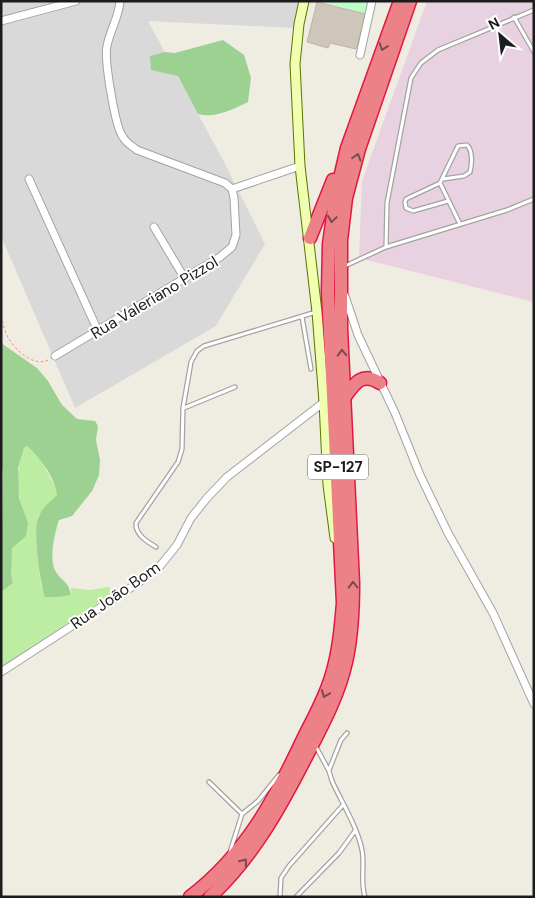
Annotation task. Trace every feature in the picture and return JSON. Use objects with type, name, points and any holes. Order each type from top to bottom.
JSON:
[{"type":"highway","name":"SP-127","points":[[190,897],[236,853],[268,810],[325,695],[338,653],[342,624],[343,582],[328,277],[332,222],[347,148],[400,1]]},
{"type":"highway","name":"SP-127","points":[[210,897],[241,866],[257,844],[286,796],[314,742],[339,686],[346,663],[352,624],[353,583],[340,275],[343,219],[351,178],[368,122],[410,1]]},
{"type":"highway","points":[[310,238],[347,148]]},
{"type":"highway","points":[[344,398],[352,386],[363,378],[380,383]]},
{"type":"street","points":[[1,21],[76,1]]},
{"type":"street","points":[[120,1],[119,12],[107,46],[106,58],[117,125],[122,137],[130,145],[137,150],[225,183],[232,189],[300,166]]},
{"type":"street","points":[[304,1],[299,24],[295,64],[300,166],[310,238],[317,312],[328,485],[343,582]]},
{"type":"street","points":[[360,54],[372,1]]},
{"type":"street","points":[[29,179],[98,331]]},
{"type":"street","name":"Rua Valeriano Pizzol","points":[[55,356],[185,279],[220,257],[232,247],[236,235],[236,207],[232,189]]},
{"type":"street","points":[[154,227],[185,279]]},
{"type":"street","points":[[340,275],[358,336],[437,511],[493,613],[534,704]]},
{"type":"street","name":"Rua João Bom","points":[[1,672],[138,583],[160,566],[177,545],[191,518],[206,498],[227,478],[324,402]]},
{"type":"lane","points":[[386,247],[387,203],[411,78],[421,63],[438,50],[534,10]]},
{"type":"lane","points":[[514,17],[534,52]]},
{"type":"lane","points":[[443,179],[464,176],[470,172],[471,152],[469,147],[461,145],[455,150],[440,183],[433,188],[406,199],[406,208],[413,211],[448,201]]},
{"type":"lane","points":[[440,183],[460,224]]},
{"type":"lane","points":[[340,275],[386,247],[507,210],[534,199]]},
{"type":"lane","points":[[156,547],[138,533],[135,529],[136,522],[178,462],[182,449],[183,408],[191,362],[200,348],[317,312]]},
{"type":"lane","points":[[302,317],[311,369]]},
{"type":"lane","points":[[183,408],[235,388]]},
{"type":"lane","points":[[329,771],[341,740],[347,733]]},
{"type":"lane","points":[[314,742],[329,771],[362,851],[365,897]]},
{"type":"lane","points":[[224,866],[242,814],[258,800],[296,756]]},
{"type":"lane","points":[[209,782],[242,814]]},
{"type":"lane","points":[[280,897],[281,878],[289,866],[343,805]]},
{"type":"lane","points":[[296,897],[339,853],[355,832]]},
{"type":"path","points":[[1,316],[8,339],[19,352],[31,360],[44,362],[55,356]]},
{"type":"shaded area","points":[[1,1],[301,1],[293,28],[148,21],[223,160],[265,244],[216,326],[75,408],[1,236]]},
{"type":"shaded area","points":[[427,1],[534,1],[534,302],[359,258],[362,181]]},
{"type":"green space","points":[[320,1],[369,1],[367,14]]},
{"type":"green space","points":[[223,40],[244,55],[251,78],[248,102],[217,114],[198,114],[178,76],[151,70],[150,56],[165,52],[175,53]]},
{"type":"green space","points":[[1,343],[37,368],[48,381],[62,405],[77,419],[95,421],[98,426],[96,440],[100,460],[99,475],[92,491],[72,516],[59,520],[54,539],[52,553],[54,567],[69,588],[70,595],[45,597],[38,556],[37,523],[42,510],[57,495],[54,482],[46,468],[27,446],[24,448],[18,468],[19,498],[28,523],[26,536],[12,548],[11,574],[13,583],[1,592],[3,471],[1,469]]},
{"type":"green space","points":[[27,446],[39,457],[57,490],[57,495],[38,516],[36,544],[41,586],[70,595],[71,588],[90,590],[109,587],[113,593],[1,667],[1,592],[13,583],[11,548],[19,540],[28,523],[21,505],[18,486],[21,457],[24,448]]},
{"type":"building","points":[[317,2],[366,14],[356,49],[330,43],[328,48],[307,42]]}]
